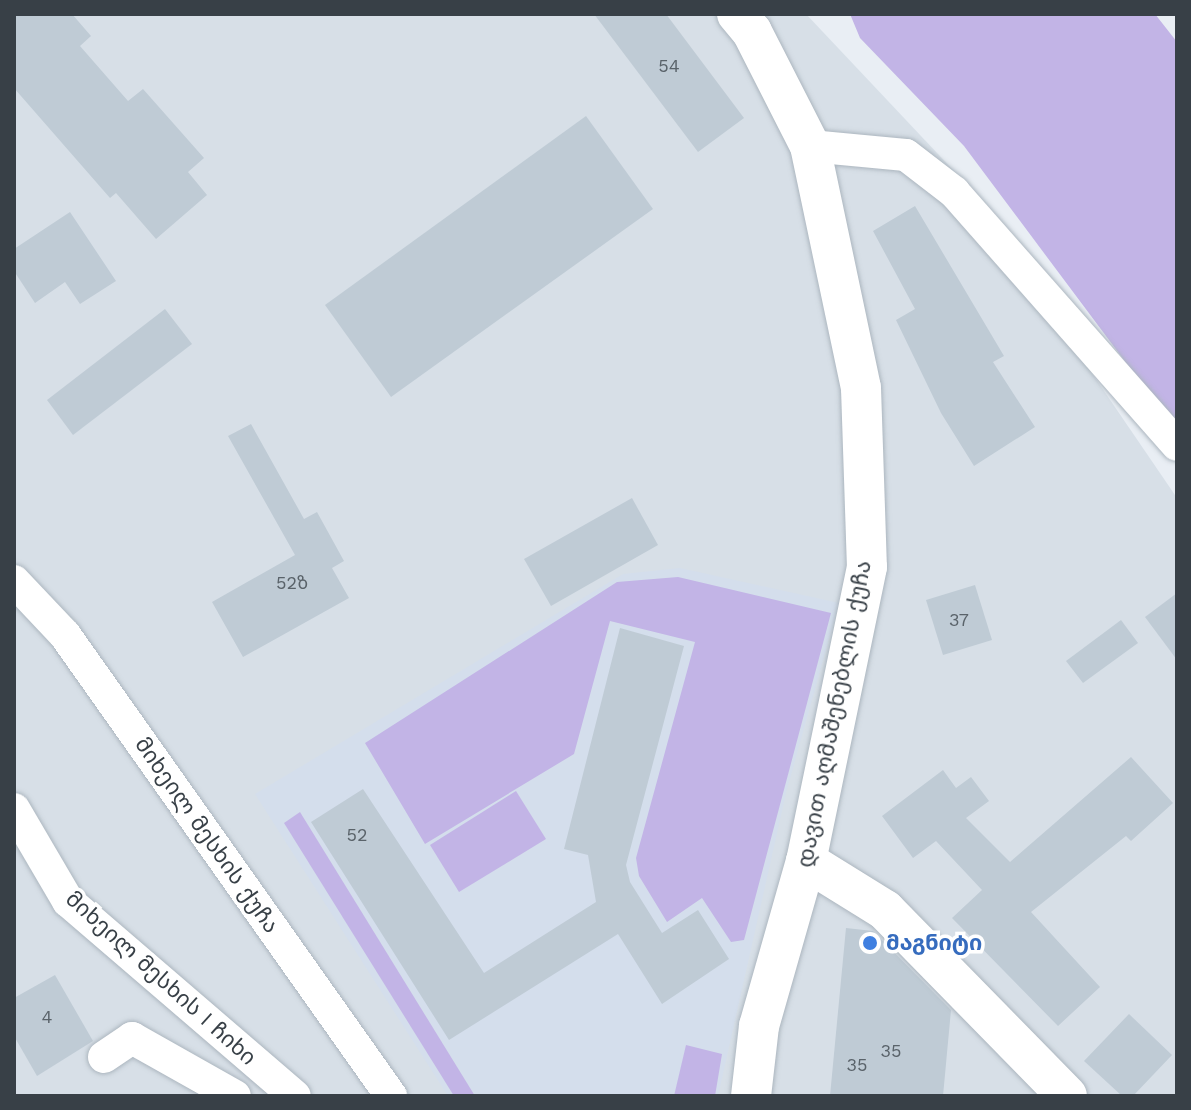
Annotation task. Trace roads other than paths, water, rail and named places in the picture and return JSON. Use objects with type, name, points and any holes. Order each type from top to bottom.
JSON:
[{"type":"street","name":"დავით აღმაშენებლის ქუჩა","points":[[737,14],[752,32],[810,146],[861,388],[867,567],[806,861],[759,1026],[751,1096]]},
{"type":"street","points":[[810,146],[906,155],[954,192],[1177,445]]},
{"type":"street","name":"მიხეილ მესხის ქუჩა","points":[[14,581],[65,635],[391,1096]]},
{"type":"street","name":"მიხეილ მესხის I ჩიხი","points":[[14,809],[68,901],[295,1096]]},
{"type":"street","points":[[806,861],[885,910],[1067,1096]]},
{"type":"street","points":[[104,1057],[132,1038],[235,1096]]},
{"type":"place","name":"მაგნიტი","points":[[870,943]]}]
